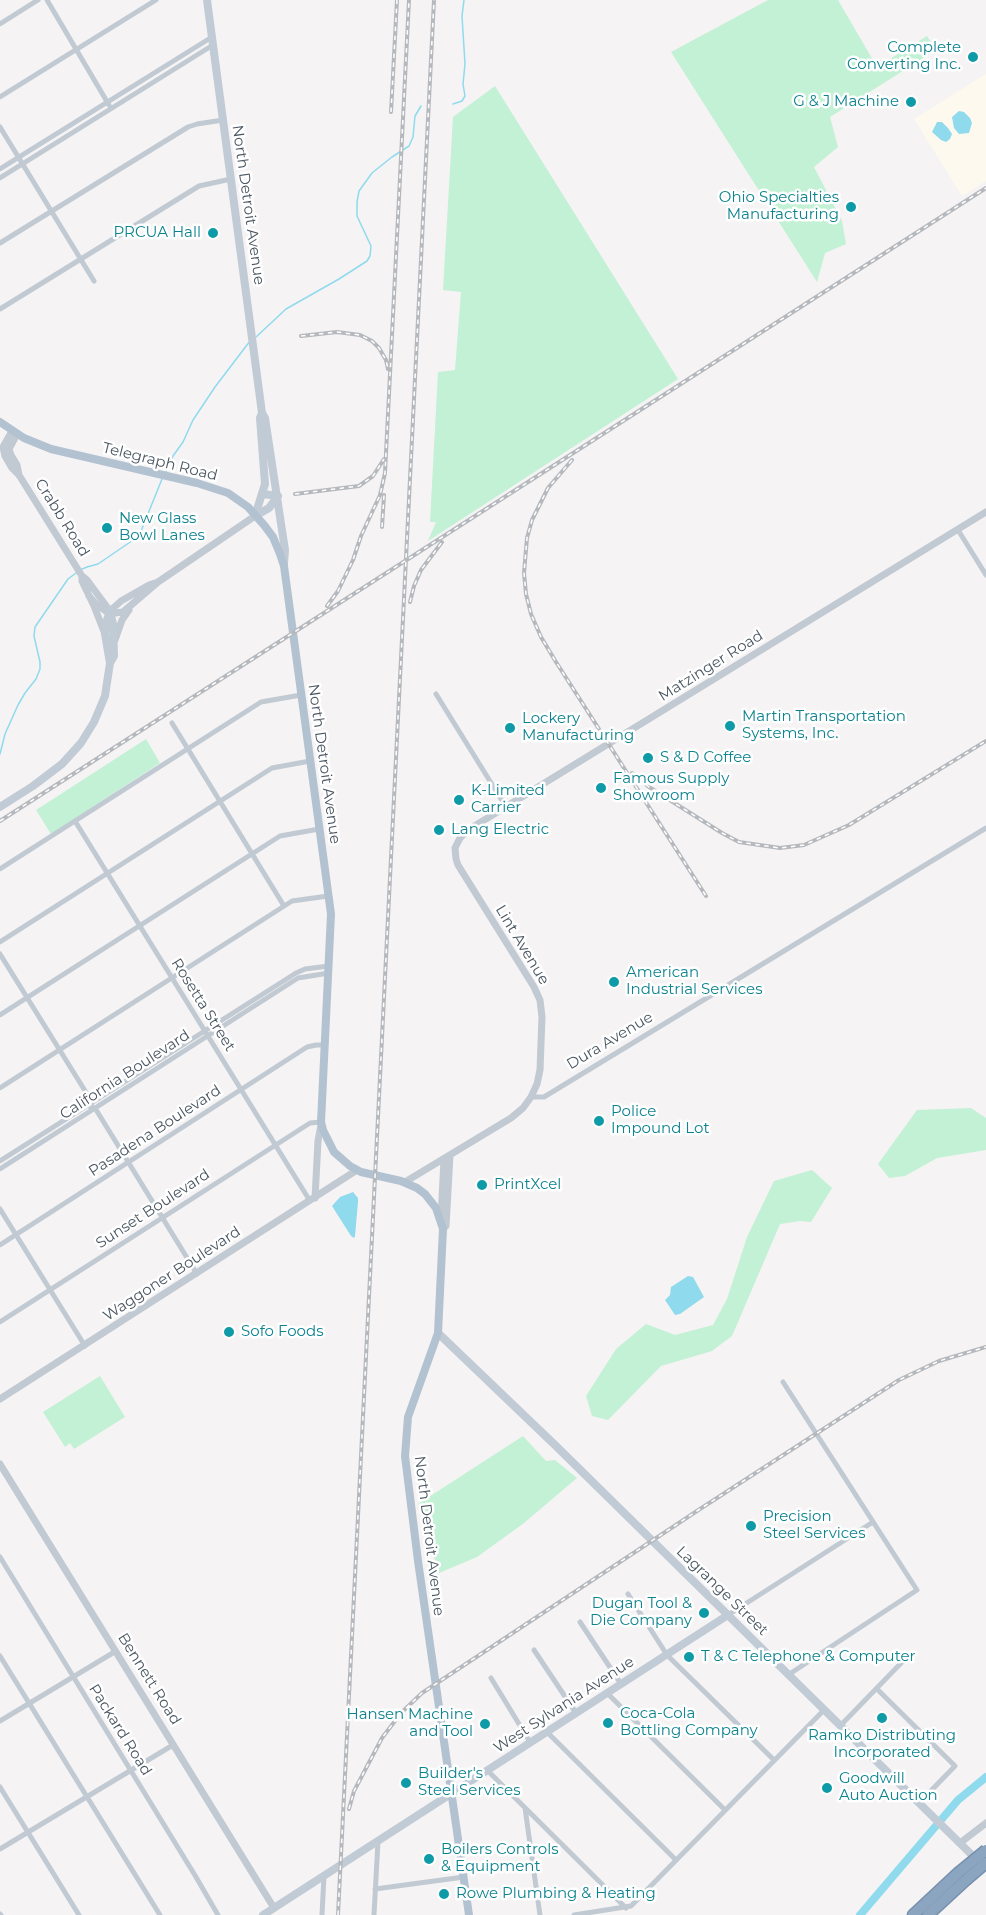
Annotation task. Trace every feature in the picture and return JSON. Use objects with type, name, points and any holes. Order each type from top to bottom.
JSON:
[{"type":"highway","points":[[928,1915],[986,1850]]},
{"type":"highway","points":[[913,1915],[962,1877],[986,1863]]},
{"type":"main road","name":"North Detroit Avenue","points":[[207,0],[262,413],[265,418],[278,496],[285,550],[284,566],[328,896],[331,931],[321,1122],[325,1137],[342,1161],[357,1170],[405,1182],[417,1188],[431,1201],[442,1225],[438,1333],[410,1409],[405,1435],[405,1456],[470,1915]]},
{"type":"main road","name":"North Detroit Avenue","points":[[255,516],[263,494],[264,467],[260,418],[262,413]]},
{"type":"main road","name":"Telegraph Road","points":[[0,422],[15,433],[51,449],[197,483],[228,494],[248,507],[273,537],[284,566]]},
{"type":"main road","points":[[255,516],[269,508],[278,496],[263,494]]},
{"type":"main road","points":[[0,807],[52,772],[72,754],[94,722],[108,681],[110,663],[105,634],[109,612]]},
{"type":"main road","points":[[109,612],[114,646],[114,656],[110,663]]},
{"type":"main road","name":"Lagrange Street","points":[[438,1333],[986,1869]]},
{"type":"main road","name":"West Sylvania Avenue","points":[[263,1915],[728,1615]]},
{"type":"street","points":[[0,24],[38,0]]},
{"type":"street","points":[[47,0],[111,109]]},
{"type":"street","points":[[0,97],[156,0]]},
{"type":"street","points":[[0,169],[213,41]]},
{"type":"street","points":[[0,178],[111,109],[213,41]]},
{"type":"street","points":[[0,243],[188,127],[197,123],[223,120]]},
{"type":"street","points":[[0,128],[94,281]]},
{"type":"street","points":[[0,309],[199,186],[231,179]]},
{"type":"street","name":"Crabb Road","points":[[15,433],[2,450],[82,576],[109,612]]},
{"type":"street","name":"Crabb Road","points":[[15,433],[9,449],[19,475]]},
{"type":"street","name":"Matzinger Road","points":[[455,848],[463,834],[986,512]]},
{"type":"street","points":[[109,612],[123,612],[158,582],[255,516]]},
{"type":"street","points":[[958,530],[986,575]]},
{"type":"street","name":"Crabb Road","points":[[82,576],[82,581],[105,634]]},
{"type":"street","points":[[109,612],[121,601],[148,585],[158,582]]},
{"type":"street","name":"Crabb Road","points":[[89,596],[100,608],[109,612]]},
{"type":"street","points":[[114,646],[118,629],[131,606]]},
{"type":"street","points":[[436,693],[506,807]]},
{"type":"street","points":[[0,869],[261,702],[301,695]]},
{"type":"street","points":[[172,723],[284,906]]},
{"type":"street","points":[[0,942],[274,767],[310,761]]},
{"type":"street","name":"Rosetta Street","points":[[75,821],[241,1090],[312,1200]]},
{"type":"street","name":"Dura Avenue","points":[[405,1182],[511,1118],[531,1097],[544,1097],[986,828]]},
{"type":"street","points":[[0,1015],[284,834],[319,829]]},
{"type":"street","name":"Lint Avenue","points":[[455,848],[456,860],[461,871],[540,1000],[542,1017],[540,1070],[531,1097]]},
{"type":"street","points":[[0,1088],[292,901],[328,896]]},
{"type":"street","points":[[0,954],[197,1274]]},
{"type":"street","name":"California Boulevard","points":[[0,1169],[93,1105],[300,971],[329,970]]},
{"type":"street","name":"Pasadena Boulevard","points":[[0,1245],[307,1047],[325,1045]]},
{"type":"street","name":"Sunset Boulevard","points":[[0,1322],[276,1144],[310,1123],[321,1122]]},
{"type":"street","name":"North Detroit Avenue","points":[[312,1200],[321,1122]]},
{"type":"street","name":"California Boulevard","points":[[0,1161],[37,1142]]},
{"type":"street","points":[[442,1225],[447,1157]]},
{"type":"street","name":"Waggoner Boulevard","points":[[0,1399],[357,1170]]},
{"type":"street","points":[[0,1209],[85,1346]]},
{"type":"street","points":[[783,1382],[917,1590],[788,1675]]},
{"type":"street","name":"Bennett Road","points":[[0,1464],[274,1908]]},
{"type":"street","points":[[728,1615],[873,1522]]},
{"type":"street","name":"Packard Road","points":[[0,1557],[218,1915]]},
{"type":"street","points":[[628,1594],[667,1655],[774,1760]]},
{"type":"street","points":[[580,1622],[621,1684]]},
{"type":"street","points":[[534,1650],[576,1713]]},
{"type":"street","points":[[0,1721],[116,1651]]},
{"type":"street","points":[[0,1656],[160,1915]]},
{"type":"street","points":[[840,1726],[906,1658]]},
{"type":"street","points":[[491,1678],[530,1743]]},
{"type":"street","points":[[877,1689],[955,1766],[922,1806]]},
{"type":"street","points":[[607,1693],[725,1810]]},
{"type":"street","points":[[574,1915],[631,1906],[824,1710]]},
{"type":"street","points":[[547,1732],[676,1860]]},
{"type":"street","points":[[0,1848],[173,1745]]},
{"type":"street","points":[[487,1770],[626,1908]]},
{"type":"street","points":[[0,1787],[79,1915]]},
{"type":"street","points":[[525,1808],[540,1915]]},
{"type":"street","points":[[960,1843],[986,1823]]},
{"type":"street","points":[[374,1915],[378,1841]]},
{"type":"street","points":[[322,1915],[324,1876]]},
{"type":"street","points":[[375,1888],[464,1877]]},
{"type":"shaded area","points":[[986,74],[986,181],[962,196],[914,119]]},
{"type":"green space","points":[[768,0],[838,0],[877,67],[927,36],[936,50],[830,117],[838,147],[814,167],[842,221],[846,244],[825,253],[817,282],[671,52]]},
{"type":"green space","points":[[495,86],[678,379],[428,541],[436,522],[430,522],[438,372],[455,370],[461,292],[443,290],[453,117]]},
{"type":"green space","points":[[146,739],[160,763],[51,834],[36,810]]},
{"type":"green space","points":[[971,1108],[986,1118],[986,1150],[937,1158],[905,1176],[889,1178],[878,1164],[917,1110]]},
{"type":"green space","points":[[812,1170],[832,1188],[811,1222],[780,1224],[732,1336],[712,1351],[661,1366],[608,1420],[592,1416],[586,1396],[616,1349],[646,1324],[675,1335],[713,1325],[727,1299],[747,1237],[774,1181]]},
{"type":"green space","points":[[100,1376],[125,1417],[74,1449],[70,1443],[65,1447],[43,1412]]},
{"type":"green space","points":[[523,1436],[546,1461],[555,1460],[577,1478],[524,1523],[477,1557],[439,1573],[418,1504]]},
{"type":"water","points":[[959,111],[964,112],[970,118],[972,123],[969,133],[959,134],[954,128],[952,117]]},
{"type":"water","points":[[937,122],[942,122],[952,134],[946,142],[932,132]]},
{"type":"water","points":[[353,1192],[358,1198],[354,1238],[332,1206],[340,1197]]},
{"type":"water","points":[[688,1276],[693,1277],[704,1297],[675,1315],[665,1300],[670,1295],[671,1287]]},
{"type":"waterway","points":[[453,104],[462,101],[465,96],[462,16],[464,0]]},
{"type":"waterway","points":[[256,337],[286,309],[367,261],[371,246],[357,216],[359,191],[372,173],[409,146],[413,137],[415,116],[421,106]]},
{"type":"waterway","points":[[166,472],[193,420],[250,341]]},
{"type":"waterway","points":[[80,570],[98,564],[139,536],[162,479]]},
{"type":"waterway","points":[[0,754],[5,734],[18,705],[36,679],[40,669],[34,636],[35,627],[68,579],[76,573]]},
{"type":"waterway","points":[[860,1915],[958,1800],[986,1777]]},
{"type":"railway","points":[[391,112],[397,0]]},
{"type":"railway","points":[[327,606],[338,591],[353,560],[361,536],[380,495],[385,473],[409,0]]},
{"type":"railway","points":[[338,1915],[434,0]]},
{"type":"railway","points":[[0,821],[986,188]]},
{"type":"railway","points":[[301,336],[337,332],[360,335],[372,341],[379,348],[388,369]]},
{"type":"railway","points":[[295,494],[359,486],[373,476],[384,459]]},
{"type":"railway","points":[[572,460],[548,488],[532,520],[527,538],[524,573],[531,614],[556,662],[706,896]]},
{"type":"railway","points":[[382,527],[384,495]]},
{"type":"railway","points":[[410,602],[421,570],[442,542]]},
{"type":"railway","points":[[632,773],[649,787],[739,842],[780,848],[804,845],[849,825],[986,741]]},
{"type":"railway","points":[[349,1809],[354,1791],[382,1738],[401,1713],[422,1693],[899,1380],[939,1361],[986,1347]]},
{"type":"place","name":"Complete Converting Inc.","points":[[973,57]]},
{"type":"place","name":"G & J Machine","points":[[911,102]]},
{"type":"place","name":"Ohio Specialties Manufacturing","points":[[851,207]]},
{"type":"place","name":"PRCUA Hall","points":[[213,233]]},
{"type":"place","name":"New Glass Bowl Lanes","points":[[107,528]]},
{"type":"place","name":"Martin Transportation Systems, Inc.","points":[[730,726]]},
{"type":"place","name":"Lockery Manufacturing","points":[[510,728]]},
{"type":"place","name":"S & D Coffee","points":[[648,758]]},
{"type":"place","name":"Famous Supply Showroom","points":[[601,788]]},
{"type":"place","name":"K-Limited Carrier","points":[[459,800]]},
{"type":"place","name":"Lang Electric","points":[[439,830]]},
{"type":"place","name":"American Industrial Services","points":[[614,982]]},
{"type":"place","name":"Police Impound Lot","points":[[599,1121]]},
{"type":"place","name":"PrintXcel","points":[[482,1185]]},
{"type":"place","name":"Sofo Foods","points":[[229,1332]]},
{"type":"place","name":"Precision Steel Services","points":[[751,1526]]},
{"type":"place","name":"Dugan Tool & Die Company","points":[[704,1613]]},
{"type":"place","name":"T & C Telephone & Computer","points":[[689,1657]]},
{"type":"place","name":"Ramko Distributing Incorporated","points":[[882,1718]]},
{"type":"place","name":"Coca-Cola Bottling Company","points":[[608,1723]]},
{"type":"place","name":"Hansen Machine and Tool","points":[[485,1724]]},
{"type":"place","name":"Builder's Steel Services","points":[[406,1783]]},
{"type":"place","name":"Goodwill Auto Auction","points":[[827,1788]]},
{"type":"place","name":"Boilers Controls & Equipment","points":[[429,1859]]},
{"type":"place","name":"Rowe Plumbing & Heating","points":[[444,1894]]}]
